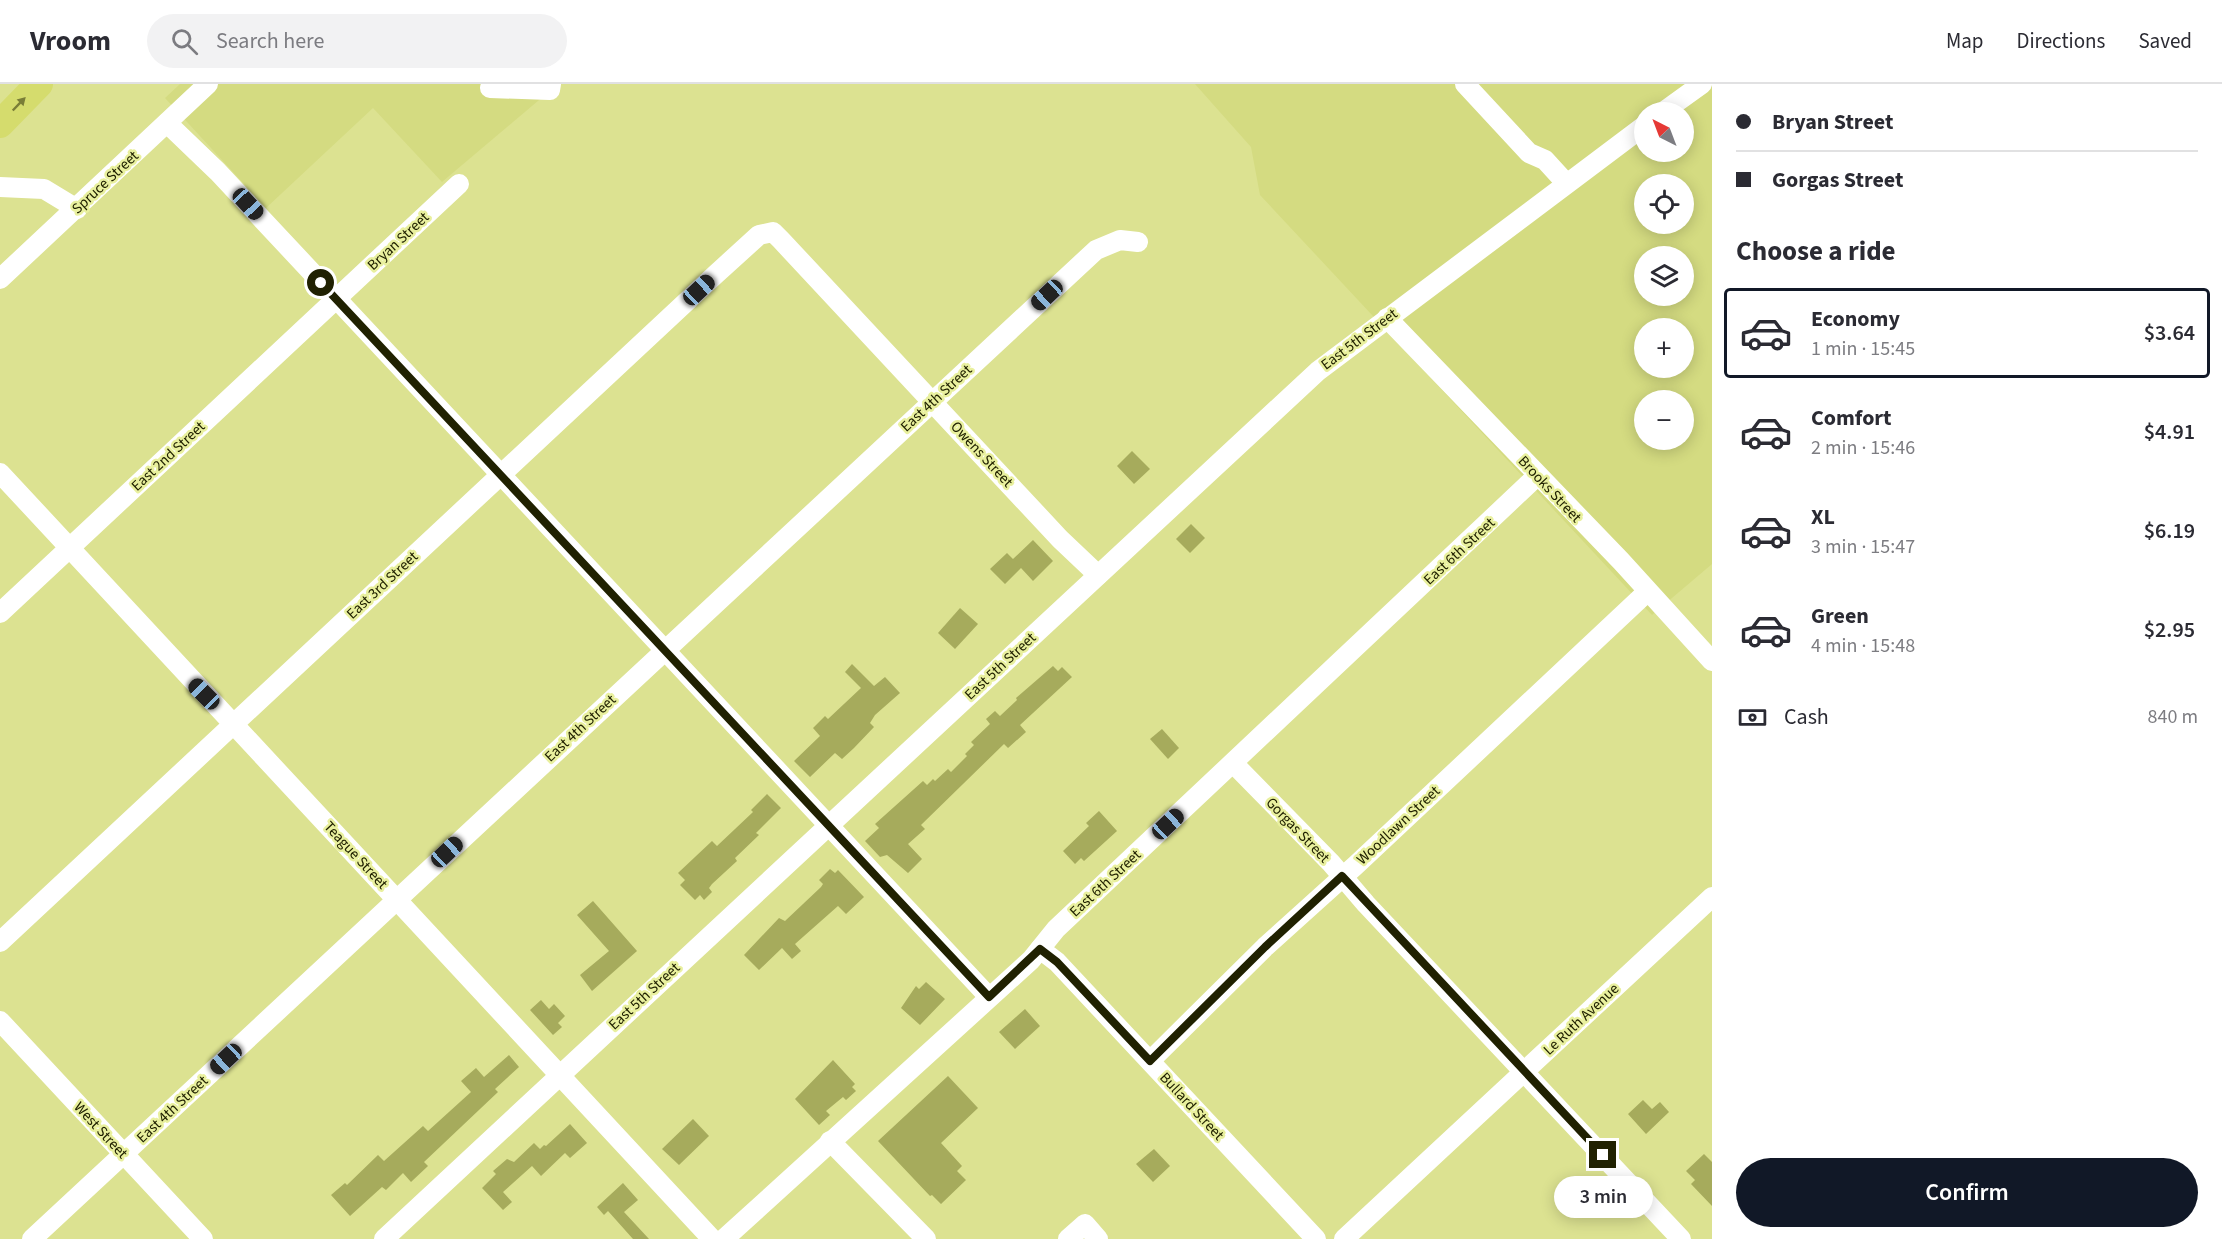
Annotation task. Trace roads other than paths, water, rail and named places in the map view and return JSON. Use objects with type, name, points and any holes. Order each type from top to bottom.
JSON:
[{"type":"highway","points":[[0,124],[39,84]]},
{"type":"street","name":"Spruce Street","points":[[0,279],[208,84]]},
{"type":"street","points":[[490,88],[550,90],[551,84]]},
{"type":"street","points":[[1465,84],[1529,153],[1545,160],[1566,183]]},
{"type":"street","points":[[1677,102],[1702,84]]},
{"type":"street","points":[[167,123],[214,168],[989,997]]},
{"type":"street","name":"East 5th Street","points":[[384,1239],[1318,371],[1634,133]]},
{"type":"street","name":"Bryan Street","points":[[336,299],[459,184]]},
{"type":"street","points":[[0,187],[44,189],[77,208]]},
{"type":"street","name":"Owens Street","points":[[767,232],[773,232],[782,240],[1060,539],[1098,575]]},
{"type":"street","name":"East 3rd Street","points":[[0,942],[715,275],[767,232]]},
{"type":"street","name":"East 4th Street","points":[[32,1239],[1096,250],[1120,240],[1138,242]]},
{"type":"street","name":"East 2nd Street","points":[[0,613],[336,299]]},
{"type":"street","name":"Brooks Street","points":[[1387,318],[1712,661]]},
{"type":"street","name":"Teague Street","points":[[0,473],[712,1239]]},
{"type":"street","name":"East 6th Street","points":[[723,1239],[989,997],[1040,949],[1056,929],[1538,476]]},
{"type":"street","name":"Woodlawn Street","points":[[1150,1061],[1265,947],[1647,592]]},
{"type":"street","name":"Gorgas Street","points":[[1233,763],[1342,876],[1681,1239]]},
{"type":"street","name":"Le Ruth Avenue","points":[[1344,1239],[1712,897]]},
{"type":"street","name":"Bullard Street","points":[[1040,949],[1057,962],[1316,1239]]},
{"type":"street","name":"West Street","points":[[0,1021],[202,1239]]},
{"type":"street","points":[[830,1141],[848,1156],[926,1239]]},
{"type":"street","points":[[1068,1239],[1085,1224],[1098,1239]]}]
